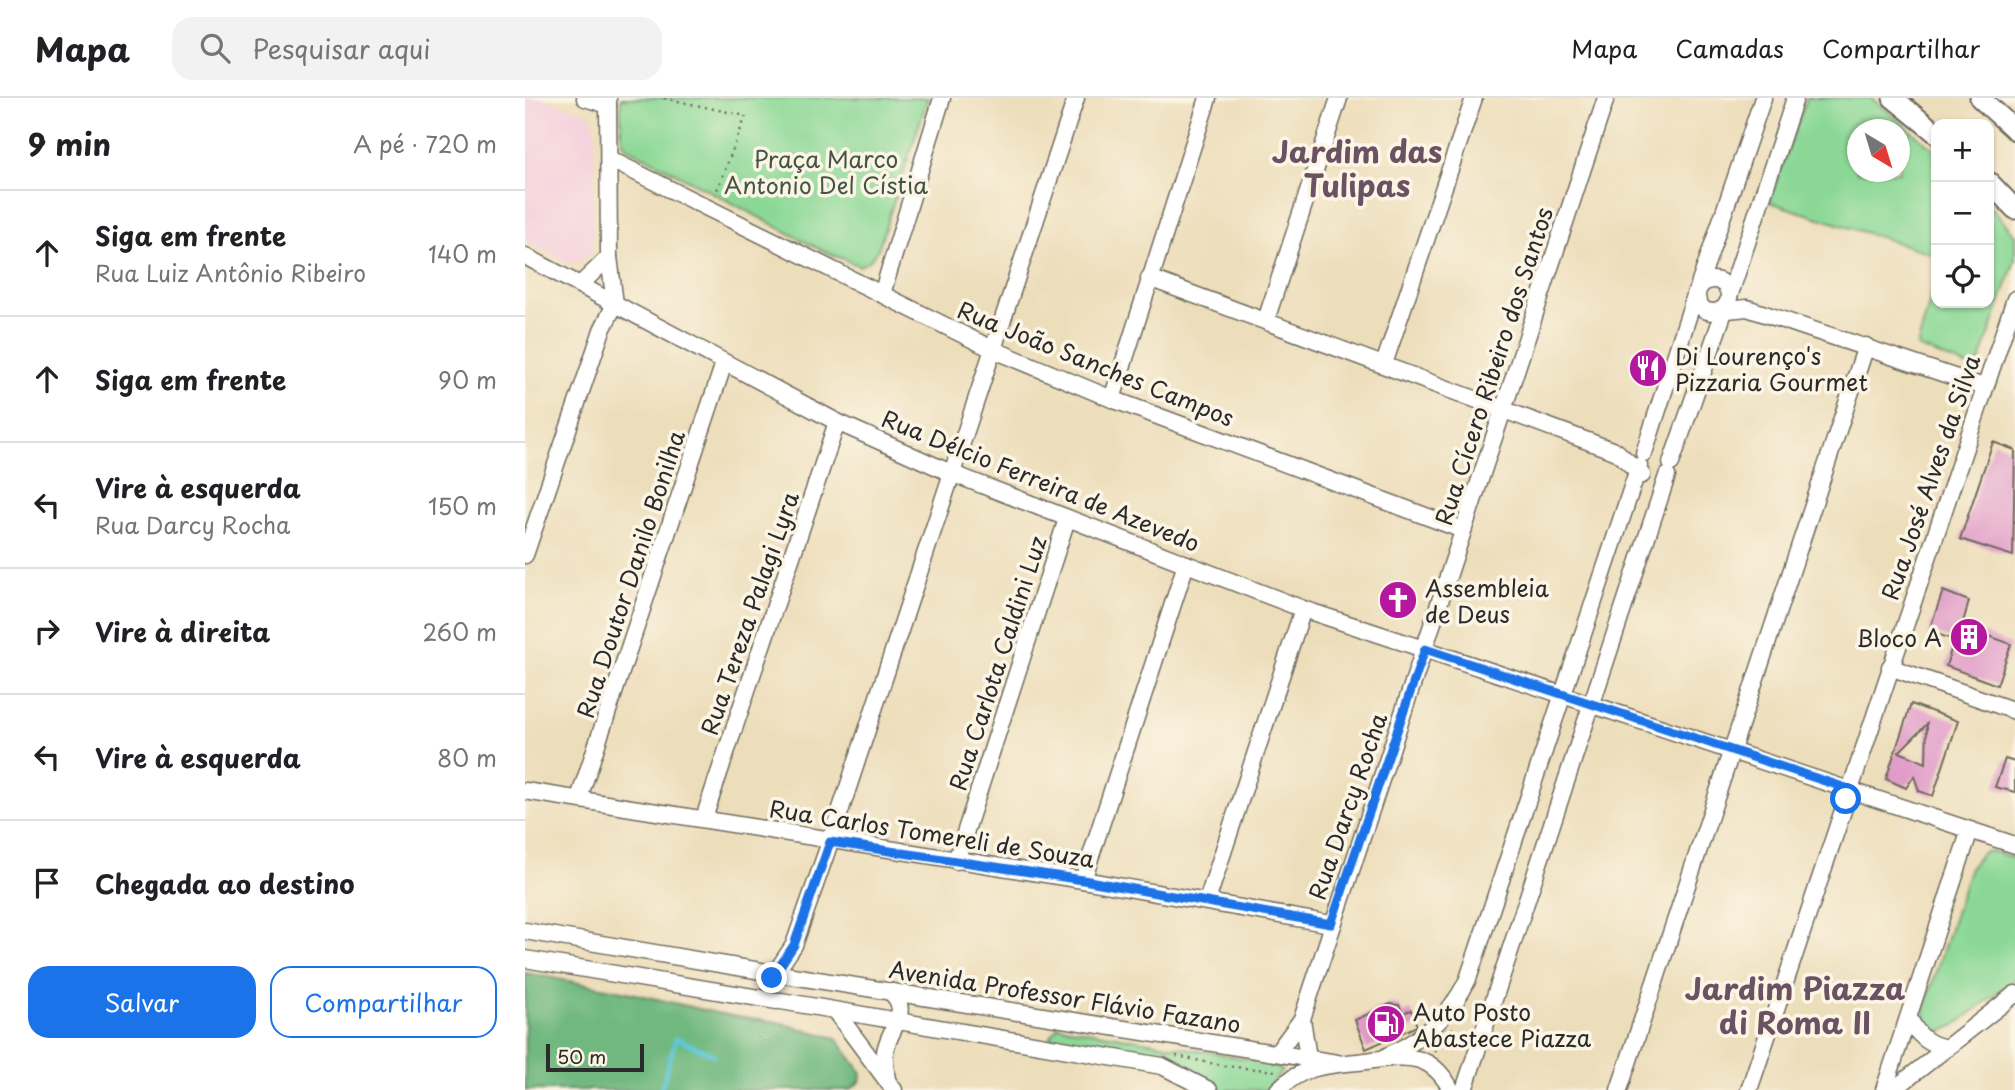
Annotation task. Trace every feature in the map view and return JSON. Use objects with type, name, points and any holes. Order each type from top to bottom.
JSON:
[{"type":"main road","points":[[1893,98],[1931,129]]},
{"type":"main road","points":[[1980,98],[2015,130]]},
{"type":"main road","points":[[1994,187],[2015,209]]},
{"type":"street","points":[[525,555],[601,330],[615,304],[609,257],[608,102],[585,98]]},
{"type":"street","points":[[883,294],[942,98]]},
{"type":"street","points":[[779,1001],[769,993],[783,976],[830,842],[1076,98]]},
{"type":"street","points":[[1112,398],[1208,98]]},
{"type":"street","points":[[1266,320],[1339,98]]},
{"type":"street","points":[[1384,364],[1474,98]]},
{"type":"street","name":"Rua Cícero Ribeiro dos Santos","points":[[1425,649],[1606,98]]},
{"type":"street","points":[[1387,1056],[1412,1043],[1439,1022],[1461,994],[1763,98]]},
{"type":"street","points":[[1464,1090],[1795,98]]},
{"type":"street","name":"Rua João Sanches Campos","points":[[609,159],[992,349],[1112,398],[1463,530]]},
{"type":"street","name":"Rua Délcio Ferreira de Azevedo","points":[[525,256],[837,422],[951,473],[1067,519],[1303,609],[2015,845]]},
{"type":"street","points":[[580,285],[609,257]]},
{"type":"street","points":[[601,330],[597,295],[609,257]]},
{"type":"street","points":[[1149,278],[1503,407],[1617,452],[1643,460],[1666,452],[1669,470]]},
{"type":"street","points":[[1726,301],[1720,281],[1710,279],[1697,290],[1697,302],[1703,310],[1726,301],[1985,387]]},
{"type":"street","name":"Rua José Alves da Silva","points":[[1749,1090],[2015,299]]},
{"type":"street","points":[[601,330],[631,313]]},
{"type":"street","points":[[1619,1090],[1866,346]]},
{"type":"street","name":"Rua Doutor Danilo Bonilha","points":[[579,798],[724,363]]},
{"type":"street","name":"Rua Tereza Palagi Lyra","points":[[704,818],[837,422]]},
{"type":"street","points":[[1643,460],[1655,481],[1669,470]]},
{"type":"street","name":"Rua Carlota Caldini Luz","points":[[956,861],[1067,519]]},
{"type":"street","points":[[1083,880],[1186,564]]},
{"type":"street","points":[[1207,901],[1303,609]]},
{"type":"street","name":"Rua Darcy Rocha","points":[[1277,1053],[1302,1018],[1331,924],[1425,649]]},
{"type":"street","points":[[1890,667],[2015,710]]},
{"type":"street","name":"Rua Carlos Tomereli de Souza","points":[[525,791],[704,818],[830,842],[1083,880],[1331,924]]},
{"type":"street","points":[[1884,1090],[1970,830]]},
{"type":"street","name":"Avenida Professor Flávio Fazano","points":[[525,931],[783,976],[1337,1063]]},
{"type":"street","points":[[525,959],[1162,1066],[1209,1090]]},
{"type":"street","points":[[779,1001],[793,995],[783,976]]},
{"type":"street","points":[[885,1087],[885,1053],[898,1021],[900,1003],[889,991]]},
{"type":"street","points":[[1893,1090],[2015,994]]},
{"type":"street","points":[[835,1011],[885,1087]]},
{"type":"street","name":"Rua Darcy Rocha","points":[[1302,1018],[1308,1058]]},
{"type":"street","points":[[1909,1018],[1915,1031],[1925,1040],[1947,1048]]},
{"type":"street","points":[[1279,1090],[1304,1070],[1387,1056],[1405,1056],[1433,1066],[1451,1090]]},
{"type":"path","points":[[664,98],[746,116],[710,208]]},
{"type":"shaded area","points":[[525,98],[540,98],[588,113],[595,126],[592,251],[581,261],[567,263],[525,240]]},
{"type":"green space","name":"Praça Marco Antonio Del Cístia","points":[[621,98],[928,98],[878,249],[870,260],[860,266],[821,250],[626,147],[621,138]]},
{"type":"green space","points":[[1807,98],[1871,98],[1897,119],[1847,119],[1847,182],[1910,182],[1910,130],[1931,147],[1931,253],[1769,202]]},
{"type":"green space","points":[[1994,210],[2015,235],[2015,260],[1980,361],[1974,366],[1966,366],[1917,347],[1931,296],[1931,308],[1994,308]]},
{"type":"green space","points":[[1990,851],[2015,858],[2015,979],[1954,1026],[1938,1033],[1927,1022],[1925,1006],[1969,870],[1982,853]]},
{"type":"green space","points":[[525,973],[623,991],[725,1015],[776,1022],[836,1038],[862,1073],[860,1082],[850,1090],[525,1090]]},
{"type":"green space","points":[[1058,1026],[1265,1062],[1282,1071],[1266,1090],[1222,1090],[1166,1057],[1050,1038]]},
{"type":"building","points":[[1993,442],[2015,450],[2013,556],[1960,539]]},
{"type":"building","name":"Assembleia de Deus","points":[[1395,584],[1410,591],[1401,614],[1386,610]]},
{"type":"building","name":"Bloco A","points":[[1943,591],[1969,601],[1962,626],[2011,644],[1997,685],[1946,666],[1954,640],[1929,631]]},
{"type":"building","points":[[1911,704],[1958,721],[1933,796],[1919,791],[1914,776],[1906,788],[1886,779]],"holes":[[[1927,724],[1926,763],[1899,752]]]},
{"type":"building","points":[[2005,759],[2015,762],[2015,792],[1995,787]]},
{"type":"building","name":"Auto Posto Abastece Piazza","points":[[1390,1004],[1399,1005],[1403,1013],[1411,1010],[1417,1026],[1366,1049],[1355,1020]]},
{"type":"waterway","points":[[661,1090],[676,1038],[714,1055]]},
{"type":"place","name":"Di Lourenço's Pizzaria Gourmet","points":[[1648,368]]},
{"type":"place","name":"Assembleia de Deus","points":[[1398,600]]},
{"type":"place","name":"Bloco A","points":[[1969,637]]},
{"type":"place","name":"Auto Posto Abastece Piazza","points":[[1386,1024]]},
{"type":"district","name":"Jardim das Tulipas","points":[[1357,167]]},
{"type":"district","name":"Jardim Piazza di Roma II","points":[[1795,1004]]},
{"type":"route","points":[[772,978],[794,945],[830,842],[1083,880],[1331,924],[1425,649],[1849,789],[1846,799]]}]
